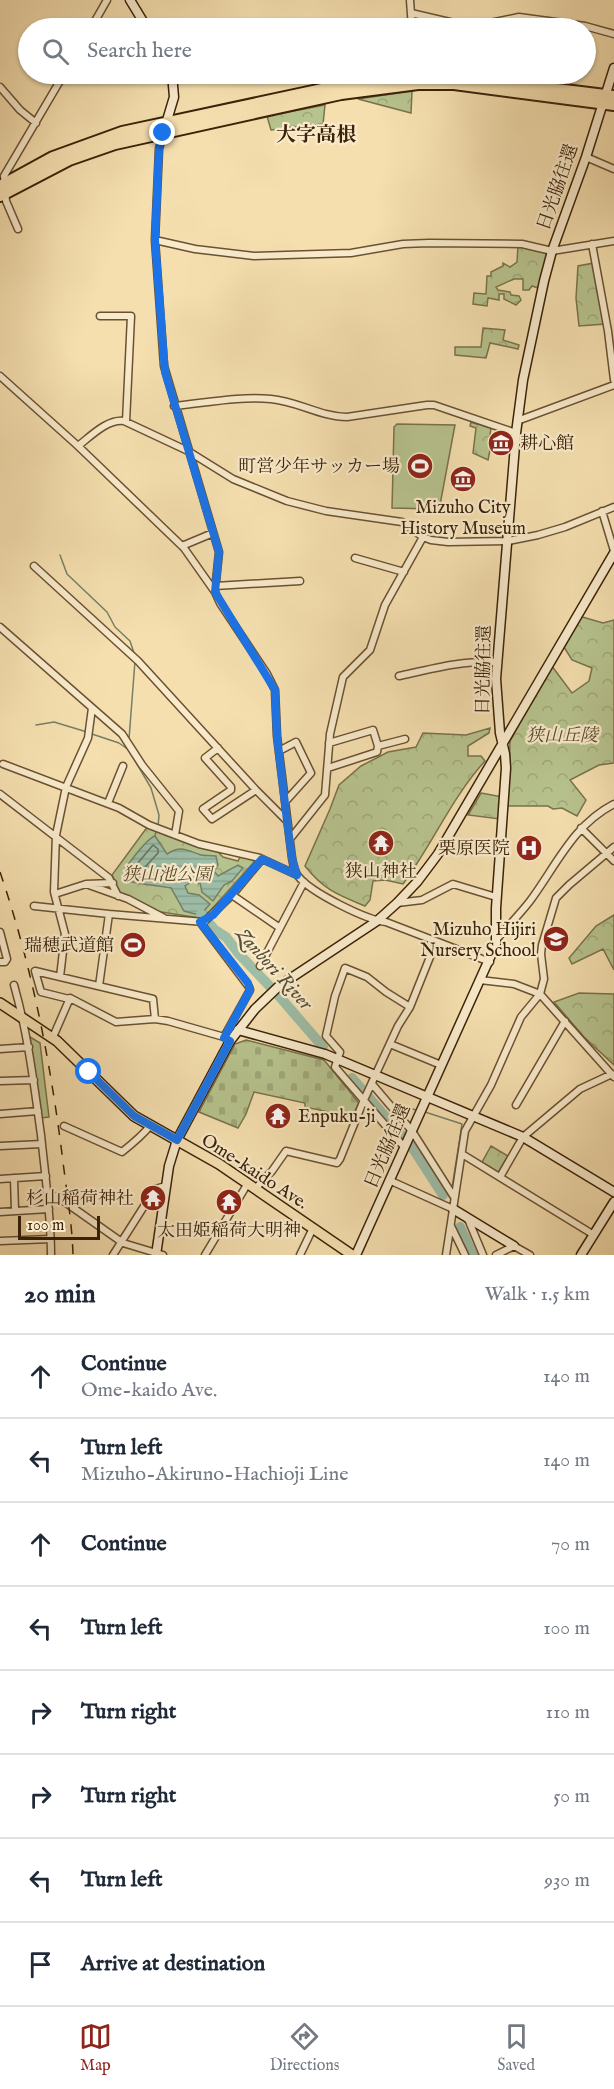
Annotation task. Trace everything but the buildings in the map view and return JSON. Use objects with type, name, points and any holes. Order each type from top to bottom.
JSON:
[{"type":"highway","points":[[2,194],[80,156],[165,128],[352,84]]},
{"type":"highway","points":[[518,84],[607,98],[614,105]]},
{"type":"main road","name":"Ome-kaido Ave.","points":[[0,1003],[53,1037],[128,1110],[150,1126],[219,1164],[354,1255]]},
{"type":"street","points":[[97,18],[107,0]]},
{"type":"street","points":[[130,0],[141,18]]},
{"type":"street","points":[[410,0],[411,18]]},
{"type":"street","points":[[411,13],[432,18]]},
{"type":"street","points":[[596,29],[614,34]]},
{"type":"street","name":"日光脇往還","points":[[354,1255],[391,1181],[441,1065],[490,962],[497,939],[496,897],[506,768],[497,699],[497,662],[517,421],[532,333],[552,251],[607,98],[614,68]]},
{"type":"street","points":[[18,229],[2,194],[4,176],[58,84]]},
{"type":"street","points":[[173,84],[174,97],[159,149],[155,240],[164,366],[219,552],[215,589]]},
{"type":"street","points":[[0,87],[20,110],[36,123]]},
{"type":"street","points":[[586,157],[614,170]]},
{"type":"street","points":[[155,240],[195,249],[254,256],[335,254],[369,251],[403,244],[429,243],[522,244],[552,251],[614,241]]},
{"type":"street","points":[[592,244],[608,331],[614,380]]},
{"type":"street","points":[[100,316],[131,316],[126,422]]},
{"type":"street","points":[[0,376],[78,446],[183,546],[215,589],[275,690],[287,821],[297,875]]},
{"type":"street","points":[[517,421],[614,385]]},
{"type":"street","points":[[174,406],[249,398],[271,399],[294,403],[338,417],[347,417],[427,405],[516,433]]},
{"type":"street","points":[[78,446],[106,425],[119,420],[188,451],[232,479],[287,501],[326,511],[402,522],[423,537],[448,542],[508,540],[553,532],[614,507]]},
{"type":"street","points":[[227,1039],[279,986],[377,921],[417,882],[438,854],[614,552],[602,512]]},
{"type":"street","points":[[183,546],[213,533]]},
{"type":"street","points":[[290,839],[322,799],[326,790],[329,743],[341,682],[347,672],[370,650],[385,605],[423,537]]},
{"type":"street","points":[[355,558],[404,572]]},
{"type":"street","points":[[33,566],[136,659],[287,821]]},
{"type":"street","points":[[215,589],[300,581]]},
{"type":"street","points":[[0,627],[128,741],[142,765],[179,811],[175,835]]},
{"type":"street","points":[[399,676],[469,662],[497,662]]},
{"type":"street","points":[[60,977],[65,934],[55,894],[56,835],[66,787],[88,734],[92,708]]},
{"type":"street","points":[[327,768],[377,752],[378,746],[373,730],[329,743]]},
{"type":"street","points":[[378,746],[405,739]]},
{"type":"street","points":[[279,751],[296,742],[311,773],[285,802]]},
{"type":"street","points":[[218,748],[205,758],[231,787],[231,790],[203,809],[212,819],[256,790]]},
{"type":"street","points":[[3,764],[108,803],[157,828],[206,847],[262,859],[297,875],[335,902],[377,921],[386,921],[490,962]]},
{"type":"street","points":[[108,803],[123,766]]},
{"type":"street","points":[[0,794],[56,835],[113,883],[118,896]]},
{"type":"street","points":[[497,939],[531,899],[581,828],[614,804]]},
{"type":"street","points":[[581,828],[614,861]]},
{"type":"street","points":[[446,1255],[465,1131],[475,1117],[491,1085],[521,1017],[540,994],[544,979],[542,945],[556,898],[614,848]]},
{"type":"street","points":[[34,906],[202,922],[213,915],[262,859]]},
{"type":"street","points":[[260,966],[304,882]]},
{"type":"street","points":[[55,894],[87,884],[113,883]]},
{"type":"street","points":[[87,884],[167,920]]},
{"type":"street","points":[[397,903],[422,900],[453,884],[496,897]]},
{"type":"street","points":[[232,895],[280,928]]},
{"type":"street","points":[[99,986],[109,914]]},
{"type":"street","points":[[48,1193],[62,1200],[123,1243],[158,1254],[169,1166],[177,1140],[250,990],[202,922]]},
{"type":"street","points":[[0,932],[7,959],[5,962],[0,962]]},
{"type":"street","points":[[205,1255],[252,1186],[272,1171],[286,1151],[337,1163],[398,1026],[410,1007],[436,942]]},
{"type":"street","points":[[405,1147],[365,1099],[334,1067],[340,1052],[326,1036],[345,968],[367,977],[410,1007]]},
{"type":"street","points":[[155,1019],[153,999],[35,971],[41,992],[69,999],[116,1022],[155,1019],[227,1039]]},
{"type":"street","points":[[480,980],[519,985],[540,994],[613,1075],[580,1089],[523,1137],[500,1177]]},
{"type":"street","points":[[14,985],[23,1018],[34,1080],[48,1193],[51,1255]]},
{"type":"street","points":[[53,1037],[69,999]]},
{"type":"street","points":[[516,1105],[565,1021]]},
{"type":"street","points":[[238,1030],[338,1059],[373,1082],[427,1097],[523,1137],[614,1192]]},
{"type":"street","points":[[390,1044],[441,1065]]},
{"type":"street","points":[[0,1049],[29,1047]]},
{"type":"street","points":[[0,1081],[34,1080]]},
{"type":"street","points":[[373,1082],[411,1132],[454,1197]]},
{"type":"street","points":[[0,1114],[38,1111]]},
{"type":"street","points":[[64,1126],[122,1152],[136,1138],[142,1136],[150,1126]]},
{"type":"street","points":[[0,1146],[42,1144]]},
{"type":"street","points":[[462,1154],[594,1235]]},
{"type":"street","points":[[0,1179],[46,1176]]},
{"type":"street","points":[[14,1178],[15,1211]]},
{"type":"street","points":[[391,1181],[453,1209],[530,1255]]},
{"type":"street","points":[[113,1255],[123,1243],[155,1189],[166,1186]]},
{"type":"street","points":[[581,1255],[614,1202]]},
{"type":"street","points":[[0,1212],[49,1209]]},
{"type":"street","points":[[468,1219],[483,1255]]},
{"type":"street","points":[[451,1226],[465,1255]]},
{"type":"street","points":[[300,1255],[313,1228]]},
{"type":"street","points":[[0,1241],[51,1239]]},
{"type":"street","points":[[496,1255],[514,1246]]},
{"type":"green space","points":[[412,91],[411,113],[358,99]]},
{"type":"green space","points":[[325,105],[323,124],[271,130],[267,116]]},
{"type":"green space","points":[[518,246],[548,253],[538,288],[532,286],[529,290],[523,290],[523,279],[514,279],[496,287],[498,290],[519,296],[521,300],[516,305],[504,299],[504,294],[499,294],[499,300],[488,298],[487,306],[473,304],[474,293],[486,294],[487,276],[491,276],[491,272],[503,266],[503,263],[510,267],[517,262]]},
{"type":"green space","points":[[594,263],[605,324],[579,326],[576,298],[578,266]]},
{"type":"green space","points":[[483,328],[505,330],[503,340],[519,345],[518,349],[490,343],[486,358],[455,355],[455,347],[481,347]]},
{"type":"green space","points":[[471,422],[491,428],[490,435],[493,436],[488,460],[473,453],[476,428],[470,426]]},
{"type":"green space","name":"町営少年サッカー場","points":[[397,424],[455,425],[440,505],[436,505],[435,509],[392,508],[394,427]]},
{"type":"green space","name":"狭山丘陵","points":[[579,616],[603,623],[614,620],[614,763],[599,765],[570,780],[586,800],[577,816],[562,808],[508,806],[510,741],[551,665],[572,693],[589,681],[592,668],[572,660],[562,644]]},
{"type":"green space","points":[[490,728],[489,733],[468,746],[468,756],[481,756],[485,761],[452,805],[403,884],[385,880],[373,881],[370,900],[365,906],[332,891],[305,866],[339,785],[361,766],[388,752],[416,747],[423,733],[466,735]]},
{"type":"green space","points":[[481,793],[503,797],[500,819],[468,815]]},
{"type":"green space","name":"狭山池公園","points":[[148,826],[165,835],[218,852],[223,857],[238,861],[240,857],[252,858],[254,862],[210,911],[200,918],[155,911],[119,892],[112,875]]},
{"type":"green space","points":[[614,915],[614,970],[603,949],[572,964],[569,958],[596,926]]},
{"type":"green space","points":[[579,993],[614,994],[614,1065],[584,1037],[554,1002]]},
{"type":"green space","points":[[30,1037],[40,1043],[49,1117],[41,1118]]},
{"type":"green space","points":[[246,1040],[324,1060],[359,1103],[352,1117],[305,1107],[305,1103],[254,1092],[238,1128],[199,1112],[235,1044]]},
{"type":"green space","points":[[491,1146],[508,1156],[498,1173],[481,1164]]},
{"type":"water","points":[[155,836],[167,854],[180,849],[201,855],[216,856],[218,865],[214,871],[218,876],[238,865],[243,868],[232,881],[224,885],[213,901],[202,892],[200,883],[191,882],[185,886],[188,893],[199,895],[210,904],[201,914],[184,911],[171,888],[128,881],[124,870],[143,846]]},
{"type":"waterway","points":[[60,555],[67,574],[107,612],[115,627],[130,641],[135,656]]},
{"type":"waterway","points":[[129,739],[135,661]]},
{"type":"waterway","points":[[36,725],[54,722],[87,732]]},
{"type":"waterway","points":[[92,734],[119,743],[126,748]]},
{"type":"waterway","points":[[127,747],[151,788],[159,815],[158,827]]},
{"type":"waterway","points":[[155,836],[156,831]]},
{"type":"waterway","name":"Zanbori River","points":[[201,914],[215,930],[226,937],[323,1047]]},
{"type":"waterway","name":"Zanbori River","points":[[352,1078],[414,1150],[443,1195]]},
{"type":"waterway","points":[[392,1103],[416,1110]]},
{"type":"waterway","points":[[425,1112],[462,1124],[452,1188]]},
{"type":"waterway","name":"Zanbori River","points":[[443,1195],[448,1192]]},
{"type":"waterway","name":"Zanbori River","points":[[460,1227],[473,1255]]},
{"type":"railway","points":[[0,872],[30,976],[52,1083],[73,1255]]},
{"type":"place","name":"耕心館","points":[[501,443]]},
{"type":"place","name":"町営少年サッカー場","points":[[420,466]]},
{"type":"place","name":"Mizuho City History Museum","points":[[463,479]]},
{"type":"place","name":"狭山神社","points":[[381,843]]},
{"type":"place","name":"栗原医院","points":[[529,848]]},
{"type":"place","name":"Mizuho Hijiri Nursery School","points":[[556,939]]},
{"type":"place","name":"瑞穂武道館","points":[[133,945]]},
{"type":"place","name":"Enpuku-ji","points":[[278,1116]]},
{"type":"place","name":"杉山稲荷神社","points":[[153,1198]]},
{"type":"place","name":"太田姫稲荷大明神","points":[[229,1202]]},
{"type":"district","name":"大字高根","points":[[316,134]]},
{"type":"route","points":[[89,1072],[134,1116],[177,1140],[230,1041],[224,1038],[250,990],[248,983],[200,922],[213,915],[262,859],[297,875],[292,858],[287,821],[277,736],[275,690],[217,598],[215,586],[219,552],[165,372],[160,330],[155,240],[159,149],[163,133]]}]
